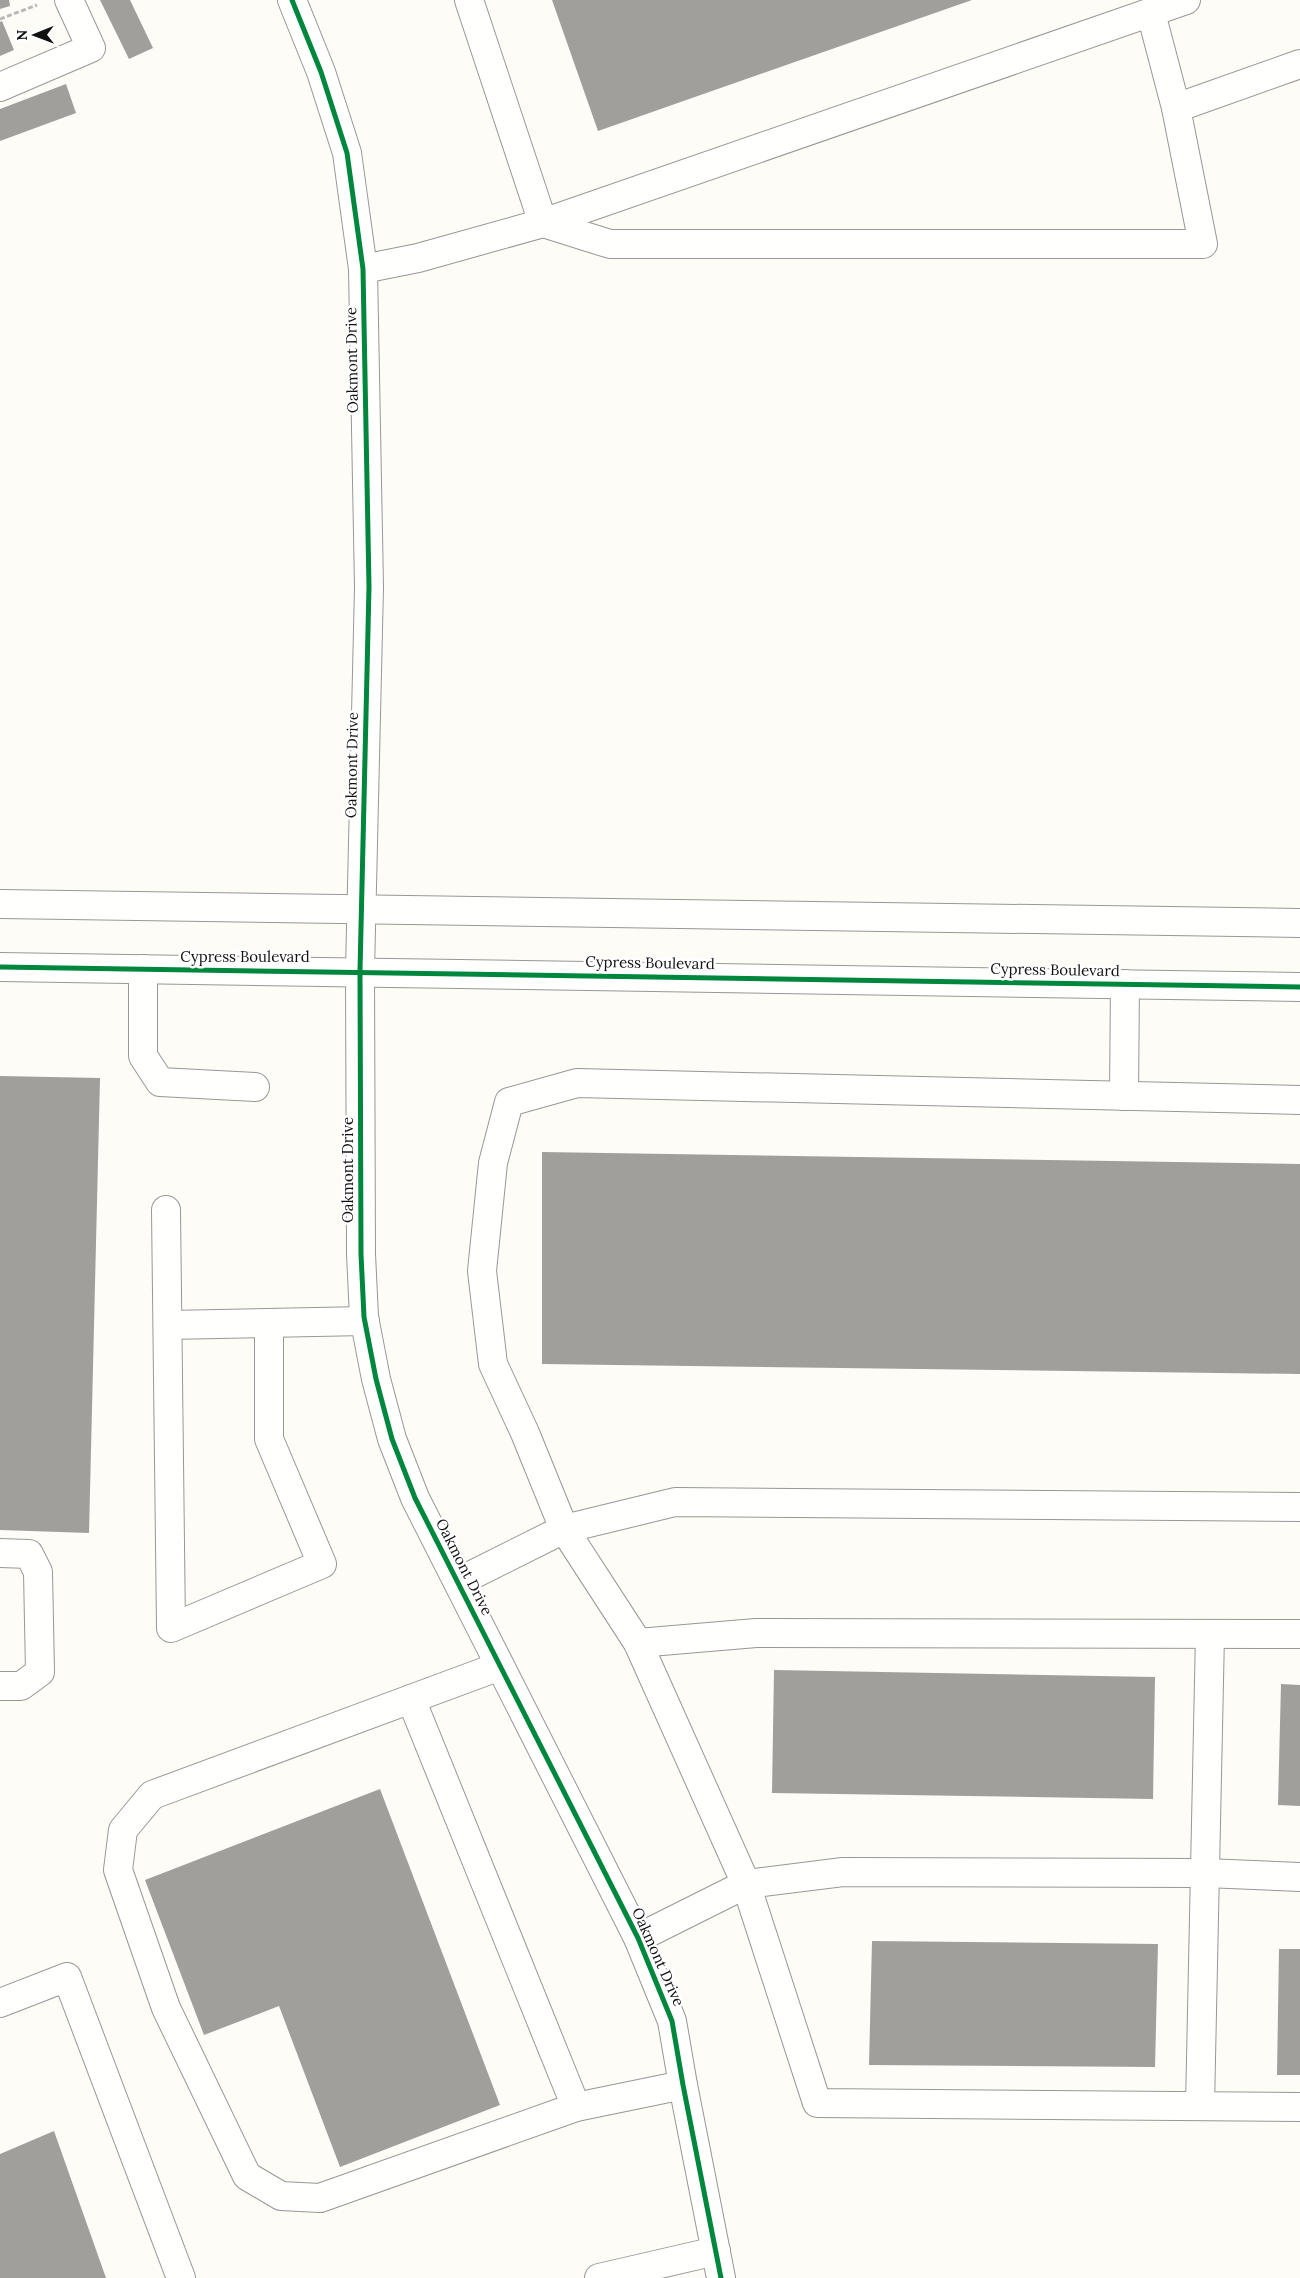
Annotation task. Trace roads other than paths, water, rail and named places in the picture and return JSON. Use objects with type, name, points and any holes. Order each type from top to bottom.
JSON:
[{"type":"street","points":[[0,87],[91,48],[69,0]]},
{"type":"street","name":"Oakmont Drive","points":[[292,0],[321,72],[347,153],[363,269],[369,587],[360,971],[361,1254],[365,1321],[376,1379],[392,1439],[414,1498],[638,1938],[672,2021],[721,2278]]},
{"type":"street","points":[[469,0],[543,223]]},
{"type":"street","points":[[363,269],[418,258],[543,223],[1186,0]]},
{"type":"street","points":[[543,223],[610,244],[1203,244],[1176,108],[1151,12]]},
{"type":"street","points":[[1176,108],[1300,64]]},
{"type":"street","points":[[0,904],[1300,923]]},
{"type":"street","name":"Cypress Boulevard","points":[[0,967],[360,971],[1300,987]]},
{"type":"street","points":[[143,969],[143,1056],[160,1082],[255,1087]]},
{"type":"street","points":[[1124,1096],[1125,984]]},
{"type":"street","points":[[1300,1100],[577,1083],[509,1102],[493,1163],[482,1272],[493,1364],[525,1433],[564,1529],[638,1643],[746,1884],[817,2103],[1300,2106]]},
{"type":"street","points":[[166,1210],[171,1628],[322,1564],[269,1439],[269,1323]]},
{"type":"street","points":[[168,1325],[365,1321]]},
{"type":"street","points":[[458,1582],[564,1529],[674,1502],[1300,1507]]},
{"type":"street","points":[[0,1553],[29,1554],[38,1572],[40,1672],[21,1686],[0,1686]]},
{"type":"street","points":[[638,1643],[756,1633],[1300,1634]]},
{"type":"street","points":[[1200,2106],[1210,1634]]},
{"type":"street","points":[[500,1666],[152,1795],[122,1830],[118,1870],[166,2008],[247,2176],[281,2196],[320,2198],[576,2107],[683,2085]]},
{"type":"street","points":[[411,1699],[576,2107]]},
{"type":"street","points":[[638,1938],[746,1884],[843,1872],[1205,1873],[1300,1877]]},
{"type":"street","points":[[0,2003],[67,1977],[181,2278]]},
{"type":"street","points":[[599,2278],[716,2251]]}]
